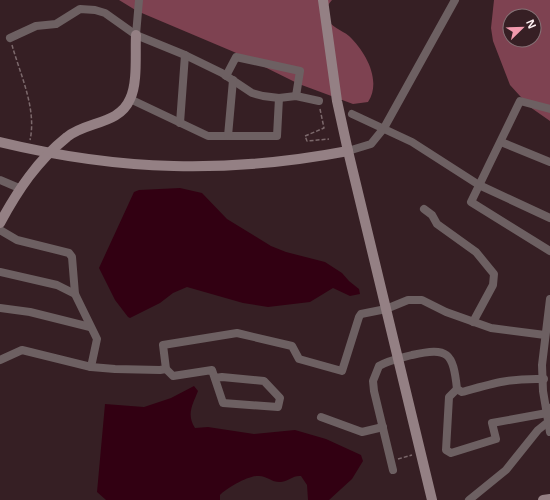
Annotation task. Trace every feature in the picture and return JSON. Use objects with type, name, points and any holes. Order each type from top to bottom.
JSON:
[{"type":"street","points":[[80,9],[81,0]]},
{"type":"street","points":[[0,222],[19,188],[48,153],[76,131],[116,115],[130,99],[134,82],[138,0]]},
{"type":"street","points":[[323,0],[337,101],[432,500]]},
{"type":"street","points":[[0,142],[48,153],[117,164],[184,167],[274,163],[348,151],[371,144],[384,128],[455,0]]},
{"type":"street","points":[[10,38],[36,26],[56,24],[80,9],[95,10],[105,13],[136,35],[185,55],[230,78],[252,93],[279,98],[296,96],[319,101]]},
{"type":"street","points":[[180,123],[185,55]]},
{"type":"street","points":[[228,136],[230,78],[236,57],[300,70],[296,96]]},
{"type":"street","points":[[130,99],[208,136],[277,136],[279,98]]},
{"type":"street","points":[[550,110],[520,101],[470,202],[550,251]]},
{"type":"street","points":[[352,114],[412,142],[479,185],[550,218]]},
{"type":"street","points":[[501,142],[550,162]]},
{"type":"street","points":[[0,180],[19,188]]},
{"type":"street","points":[[424,209],[432,215],[437,224],[476,252],[494,274],[493,285],[473,322]]},
{"type":"street","points":[[0,230],[17,240],[69,253],[72,257],[75,294],[97,339],[91,366]]},
{"type":"street","points":[[0,272],[57,285],[75,294]]},
{"type":"street","points":[[550,299],[542,365],[544,378],[543,391],[548,410],[550,432]]},
{"type":"street","points":[[215,378],[222,377],[264,381],[280,398],[278,407],[223,403],[212,370],[173,376],[166,369],[163,345],[237,333],[292,346],[299,359],[342,371],[359,317],[362,314],[386,309],[408,300],[422,300],[446,312],[491,328],[546,335]]},
{"type":"street","points":[[0,308],[30,312],[90,327]]},
{"type":"street","points":[[0,360],[22,350],[115,370],[166,369]]},
{"type":"street","points":[[393,470],[374,391],[373,381],[379,366],[398,358],[432,351],[440,351],[451,361],[457,390]]},
{"type":"street","points":[[457,390],[462,392],[517,378],[544,378]]},
{"type":"street","points":[[457,390],[450,397],[446,450],[451,454],[496,439],[492,423],[548,410]]},
{"type":"street","points":[[321,417],[362,432],[383,427]]},
{"type":"street","points":[[469,500],[506,470],[538,430],[549,422]]},
{"type":"street","points":[[542,500],[550,499]]},
{"type":"path","points":[[10,38],[30,107],[33,129],[28,149]]},
{"type":"path","points":[[319,101],[324,128],[305,136],[307,141],[329,139]]},
{"type":"path","points":[[390,461],[421,453]]},
{"type":"shaded area","points":[[119,0],[332,0],[326,10],[326,17],[333,26],[349,36],[366,58],[373,76],[372,94],[368,102],[353,104],[299,84],[234,52],[137,11]]},
{"type":"shaded area","points":[[494,0],[550,0],[550,121],[530,107],[510,85],[493,41],[491,28]]},
{"type":"shaded area","points":[[180,188],[202,193],[227,219],[271,246],[286,252],[325,262],[342,273],[359,289],[360,294],[350,296],[333,288],[310,302],[268,307],[243,303],[187,287],[173,293],[160,303],[130,318],[128,317],[115,300],[99,268],[134,192],[139,190]]},
{"type":"shaded area","points":[[194,386],[198,391],[191,409],[192,423],[195,428],[208,427],[254,434],[295,430],[326,439],[361,455],[363,461],[352,479],[329,500],[308,500],[307,485],[301,476],[293,477],[281,482],[262,476],[255,476],[238,482],[223,492],[220,495],[220,500],[106,500],[97,492],[105,404],[144,407],[171,398]]}]
